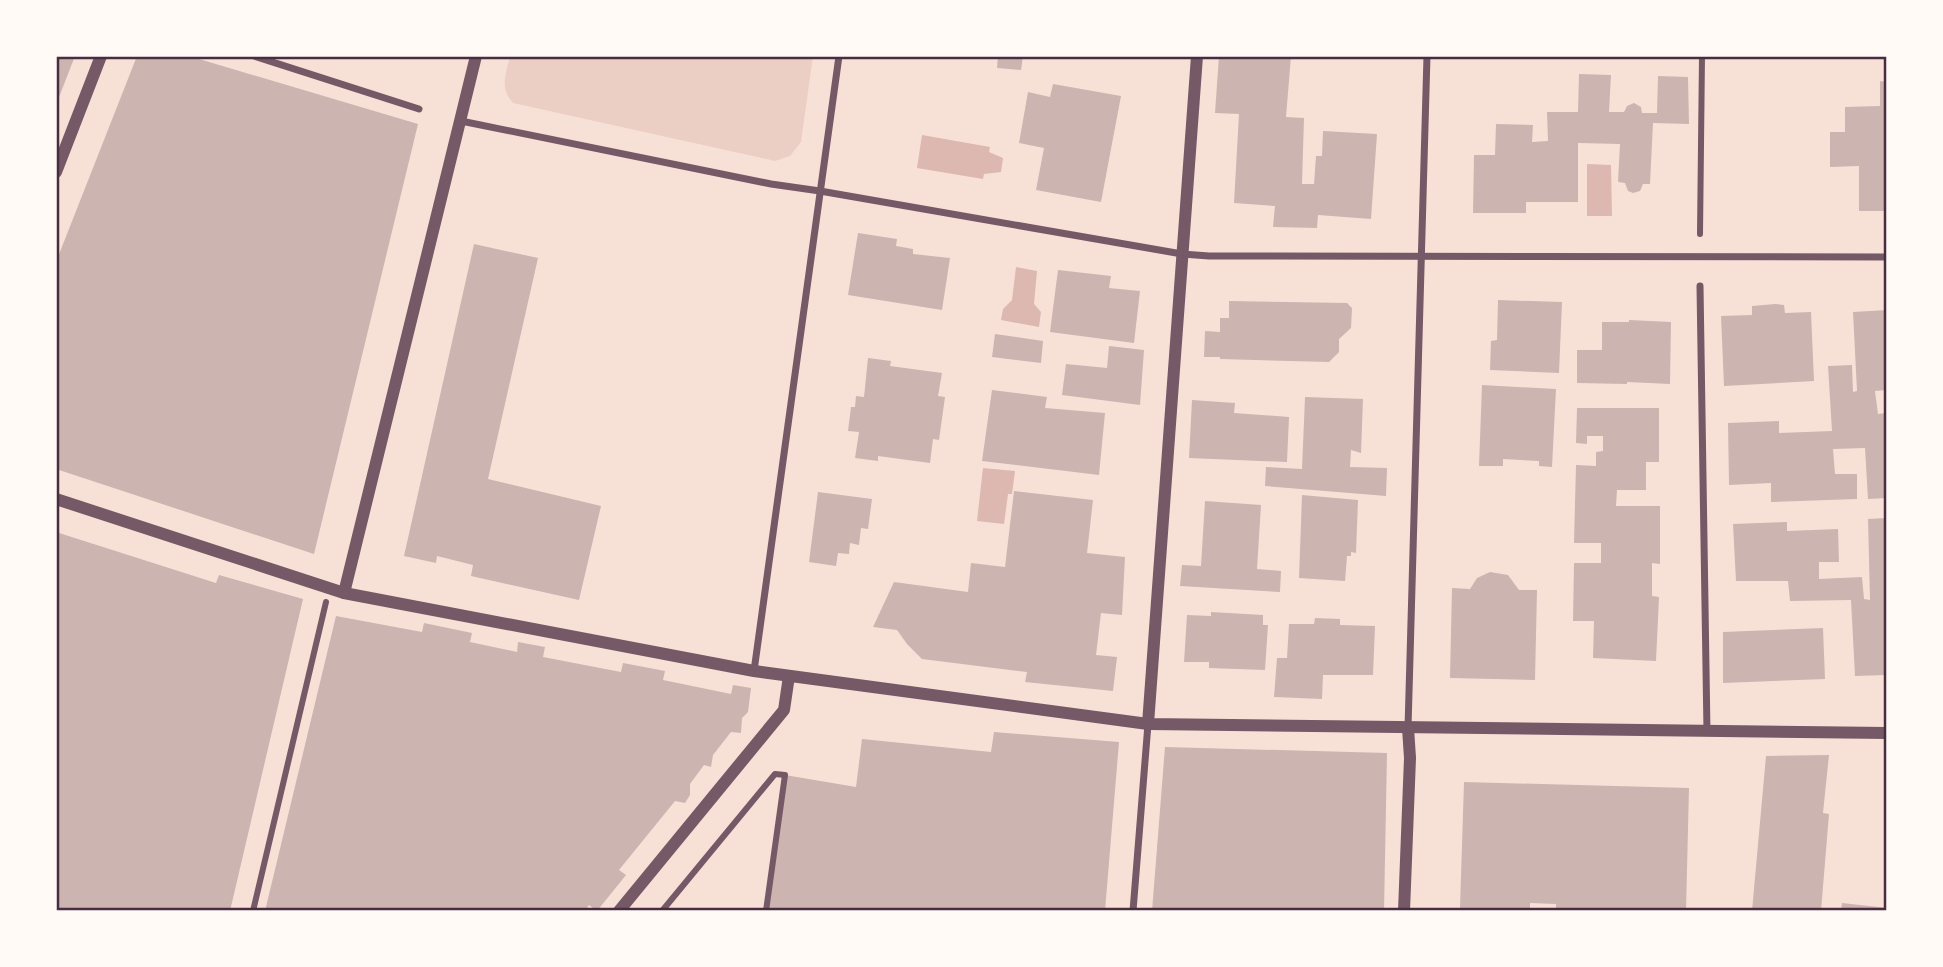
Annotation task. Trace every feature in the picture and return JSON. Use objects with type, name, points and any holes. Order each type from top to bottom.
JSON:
[{"type":"street","points":[[56,172],[101,56]]},
{"type":"street","points":[[254,56],[419,109]]},
{"type":"street","points":[[344,593],[476,56]]},
{"type":"street","points":[[754,671],[839,56]]},
{"type":"street","points":[[1133,911],[1197,56]]},
{"type":"street","points":[[1404,911],[1427,56]]},
{"type":"street","points":[[1700,234],[1702,56]]},
{"type":"street","points":[[461,121],[771,184],[1182,254],[1887,257]]},
{"type":"street","points":[[1700,286],[1707,732]]},
{"type":"street","points":[[56,499],[344,593],[754,671],[1148,724],[1887,733]]},
{"type":"street","points":[[253,911],[326,603]]},
{"type":"street","points":[[619,911],[784,710],[789,676]]},
{"type":"street","points":[[662,911],[775,774],[785,775],[766,911]]},
{"type":"shaded area","points":[[510,56],[813,56],[801,142],[790,156],[775,161],[513,103],[505,86]]},
{"type":"shaded area","points":[[922,135],[990,147],[989,152],[1003,158],[1001,172],[984,174],[983,179],[917,168]]},
{"type":"shaded area","points":[[1587,164],[1611,165],[1612,216],[1587,216]]},
{"type":"shaded area","points":[[1016,267],[1037,271],[1034,304],[1041,312],[1039,327],[1001,320],[1003,309],[1012,300]]},
{"type":"shaded area","points":[[983,468],[1015,471],[1012,494],[1008,494],[1004,524],[977,521]]},
{"type":"building","points":[[56,56],[75,56],[56,105]]},
{"type":"building","points":[[137,56],[189,56],[418,124],[314,554],[56,469],[56,262]]},
{"type":"building","points":[[998,56],[1023,56],[1021,70],[997,68]]},
{"type":"building","points":[[1219,56],[1291,56],[1286,117],[1304,118],[1302,184],[1314,184],[1316,156],[1322,156],[1323,131],[1377,134],[1371,219],[1318,215],[1317,228],[1273,227],[1275,206],[1234,203],[1239,114],[1215,113]]},
{"type":"building","points":[[1579,74],[1611,75],[1609,112],[1624,112],[1627,106],[1634,103],[1641,107],[1642,113],[1657,113],[1658,76],[1688,77],[1689,124],[1653,123],[1650,184],[1643,184],[1640,191],[1633,193],[1628,191],[1625,183],[1618,182],[1620,144],[1578,143],[1578,202],[1526,202],[1526,213],[1473,213],[1474,155],[1495,155],[1496,124],[1533,125],[1532,142],[1548,141],[1547,112],[1578,112]]},
{"type":"building","points":[[1880,81],[1887,82],[1887,211],[1859,211],[1859,166],[1830,167],[1830,132],[1845,132],[1845,107],[1880,106]]},
{"type":"building","points":[[1053,84],[1121,96],[1101,202],[1036,190],[1044,148],[1019,143],[1028,92],[1050,97]]},
{"type":"building","points":[[858,233],[897,239],[896,246],[913,249],[913,254],[950,258],[942,310],[848,295]]},
{"type":"building","points":[[474,244],[538,258],[488,479],[601,506],[579,600],[471,576],[473,565],[437,556],[436,563],[404,556]]},
{"type":"building","points":[[1058,270],[1111,276],[1109,288],[1140,291],[1134,343],[1050,332]]},
{"type":"building","points":[[1498,300],[1562,302],[1559,373],[1490,370],[1491,341],[1497,340]]},
{"type":"building","points":[[1229,301],[1347,303],[1352,308],[1351,328],[1339,339],[1339,352],[1329,362],[1204,357],[1205,331],[1220,332],[1220,318],[1229,318]]},
{"type":"building","points":[[1784,305],[1785,313],[1811,312],[1814,381],[1724,386],[1721,316],[1752,315],[1752,306]]},
{"type":"building","points":[[1887,310],[1887,390],[1875,391],[1878,414],[1887,413],[1887,498],[1868,499],[1865,448],[1833,449],[1835,474],[1857,474],[1857,499],[1771,502],[1771,483],[1729,485],[1728,423],[1779,421],[1779,433],[1832,431],[1828,366],[1852,365],[1853,392],[1857,391],[1853,312]]},
{"type":"building","points":[[1602,322],[1671,322],[1670,384],[1577,383],[1577,350],[1602,350]]},
{"type":"building","points":[[995,334],[1043,341],[1041,363],[992,357]]},
{"type":"building","points":[[1109,346],[1144,350],[1140,405],[1062,395],[1066,364],[1107,368]]},
{"type":"building","points":[[868,358],[891,361],[890,366],[942,373],[938,396],[945,397],[939,440],[933,439],[930,463],[878,456],[878,461],[855,458],[859,432],[848,431],[851,407],[855,407],[856,396],[864,397]]},
{"type":"building","points":[[1482,385],[1556,389],[1552,467],[1539,466],[1539,461],[1503,459],[1503,466],[1479,466]]},
{"type":"building","points":[[992,390],[1047,397],[1045,408],[1105,413],[1099,475],[982,461]]},
{"type":"building","points":[[1305,397],[1363,399],[1361,453],[1351,450],[1350,467],[1387,468],[1386,496],[1265,486],[1266,467],[1302,469]]},
{"type":"building","points":[[1192,400],[1235,403],[1234,413],[1289,417],[1287,462],[1189,458]]},
{"type":"building","points":[[1577,408],[1659,408],[1659,462],[1646,462],[1646,490],[1617,490],[1616,506],[1660,506],[1660,564],[1652,563],[1652,596],[1659,597],[1656,661],[1593,658],[1594,621],[1573,621],[1574,563],[1601,563],[1601,543],[1574,543],[1576,465],[1596,466],[1596,452],[1603,451],[1603,436],[1587,436],[1587,444],[1576,443]]},
{"type":"building","points":[[1014,491],[1093,500],[1087,553],[1125,557],[1122,615],[1101,613],[1096,655],[1117,657],[1113,691],[1025,682],[1027,672],[922,659],[897,630],[873,627],[894,582],[968,592],[971,563],[1005,567]]},
{"type":"building","points":[[818,492],[872,499],[868,529],[861,528],[859,545],[850,543],[849,554],[838,553],[836,566],[809,562]]},
{"type":"building","points":[[1302,495],[1358,500],[1356,553],[1351,552],[1351,556],[1347,556],[1345,581],[1299,578]]},
{"type":"building","points":[[1205,501],[1261,505],[1257,569],[1281,571],[1280,592],[1180,586],[1182,565],[1201,566]]},
{"type":"building","points":[[1887,518],[1887,675],[1855,676],[1851,600],[1790,601],[1788,581],[1736,581],[1733,524],[1787,522],[1787,531],[1838,529],[1839,562],[1819,562],[1819,579],[1862,577],[1864,599],[1870,600],[1868,519]]},
{"type":"building","points":[[56,532],[216,583],[219,575],[303,599],[230,911],[56,911]]},
{"type":"building","points":[[1490,572],[1508,575],[1519,590],[1537,590],[1535,680],[1450,678],[1452,588],[1470,589],[1477,578]]},
{"type":"building","points":[[1211,612],[1263,615],[1263,625],[1268,625],[1265,670],[1209,668],[1209,662],[1184,662],[1187,615],[1211,616]]},
{"type":"building","points":[[336,616],[422,632],[424,623],[472,633],[470,642],[517,652],[518,642],[545,647],[543,657],[621,672],[623,663],[665,671],[663,680],[731,694],[733,685],[751,688],[748,712],[742,718],[741,733],[731,732],[713,755],[711,767],[704,765],[690,784],[690,795],[685,803],[675,801],[619,870],[626,875],[597,911],[589,905],[585,911],[265,911]]},
{"type":"building","points":[[1315,618],[1340,619],[1340,625],[1375,626],[1373,675],[1323,675],[1322,699],[1274,697],[1277,658],[1287,658],[1289,624],[1314,624]]},
{"type":"building","points":[[1823,628],[1825,679],[1723,683],[1723,632]]},
{"type":"building","points":[[994,732],[1119,742],[1105,911],[766,911],[785,775],[856,787],[862,739],[991,752]]},
{"type":"building","points":[[1165,747],[1387,753],[1384,911],[1152,911]]},
{"type":"building","points":[[1829,755],[1823,813],[1829,814],[1821,911],[1752,911],[1766,756]]},
{"type":"building","points":[[1464,782],[1689,788],[1686,911],[1556,911],[1556,904],[1530,903],[1530,910],[1460,908]]},
{"type":"building","points":[[1842,903],[1887,908],[1887,911],[1841,911]]}]
